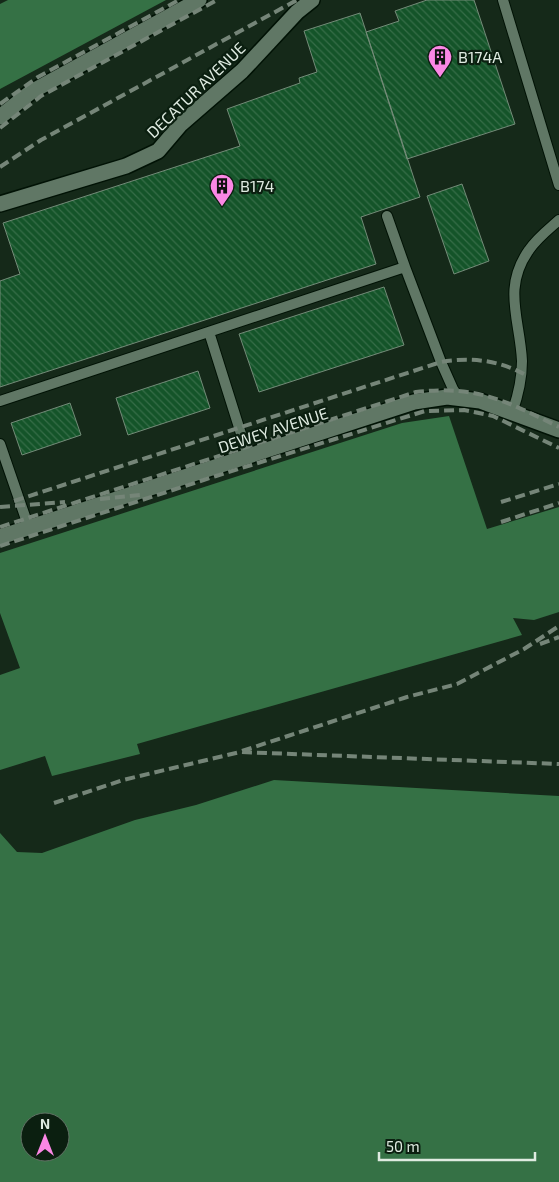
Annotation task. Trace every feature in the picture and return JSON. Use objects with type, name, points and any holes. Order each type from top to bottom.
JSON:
[{"type":"street","points":[[0,117],[31,92],[198,0]]},
{"type":"street","name":"DECATUR AVENUE","points":[[0,204],[126,166],[158,151],[181,124],[242,71],[297,12],[312,0]]},
{"type":"street","name":"DEWEY AVENUE","points":[[0,537],[414,402],[437,398],[459,398],[480,401],[559,430]]},
{"type":"lane","points":[[503,0],[559,185]]},
{"type":"lane","points":[[387,216],[441,362],[453,390],[459,398]]},
{"type":"lane","points":[[512,414],[522,372],[513,304],[516,276],[528,251],[559,220]]},
{"type":"lane","points":[[0,401],[405,267]]},
{"type":"lane","points":[[209,332],[248,456]]},
{"type":"lane","points":[[0,444],[29,528]]},
{"type":"shaded area","points":[[8,0],[166,0],[0,89],[0,4]]},
{"type":"shaded area","points":[[449,416],[487,529],[559,507],[559,612],[534,620],[513,618],[522,635],[137,744],[140,754],[52,776],[45,756],[0,770],[0,675],[20,668],[0,613],[0,553],[402,423]]},
{"type":"shaded area","points":[[274,780],[559,796],[559,1182],[0,1182],[0,833],[17,852],[42,853],[135,820],[196,805]]},
{"type":"building","name":"B174A","points":[[427,0],[474,0],[515,124],[407,159],[366,32],[399,21],[395,11]]},
{"type":"building","name":"B174","points":[[360,13],[420,197],[361,217],[376,264],[0,387],[0,281],[20,274],[3,223],[240,146],[227,109],[300,83],[299,78],[317,72],[304,31]]},
{"type":"building","points":[[462,184],[489,261],[454,274],[427,196]]},
{"type":"building","points":[[384,287],[404,345],[259,392],[239,334]]},
{"type":"building","points":[[198,371],[210,408],[128,435],[116,398]]},
{"type":"building","points":[[70,403],[81,435],[22,455],[11,423]]},
{"type":"railway","points":[[0,104],[38,77],[179,0]]},
{"type":"railway","points":[[0,128],[41,96],[217,0]]},
{"type":"railway","points":[[0,167],[41,140],[297,0]]},
{"type":"railway","points":[[14,501],[441,362],[484,361],[514,369],[524,374]]},
{"type":"railway","points":[[0,527],[416,392],[437,390],[474,393],[507,403],[559,427]]},
{"type":"railway","points":[[0,546],[425,411],[464,410],[493,416],[559,448]]},
{"type":"railway","points":[[501,502],[559,484]]},
{"type":"railway","points":[[100,499],[140,495]]},
{"type":"railway","points":[[0,507],[65,502]]},
{"type":"railway","points":[[501,522],[559,503]]},
{"type":"railway","points":[[242,751],[407,697],[457,684],[524,649],[559,626]]},
{"type":"railway","points":[[540,644],[559,637]]},
{"type":"railway","points":[[54,803],[123,780],[240,752],[559,764]]},
{"type":"place","name":"B174A","points":[[440,78]]},
{"type":"place","name":"B174","points":[[222,207]]}]
